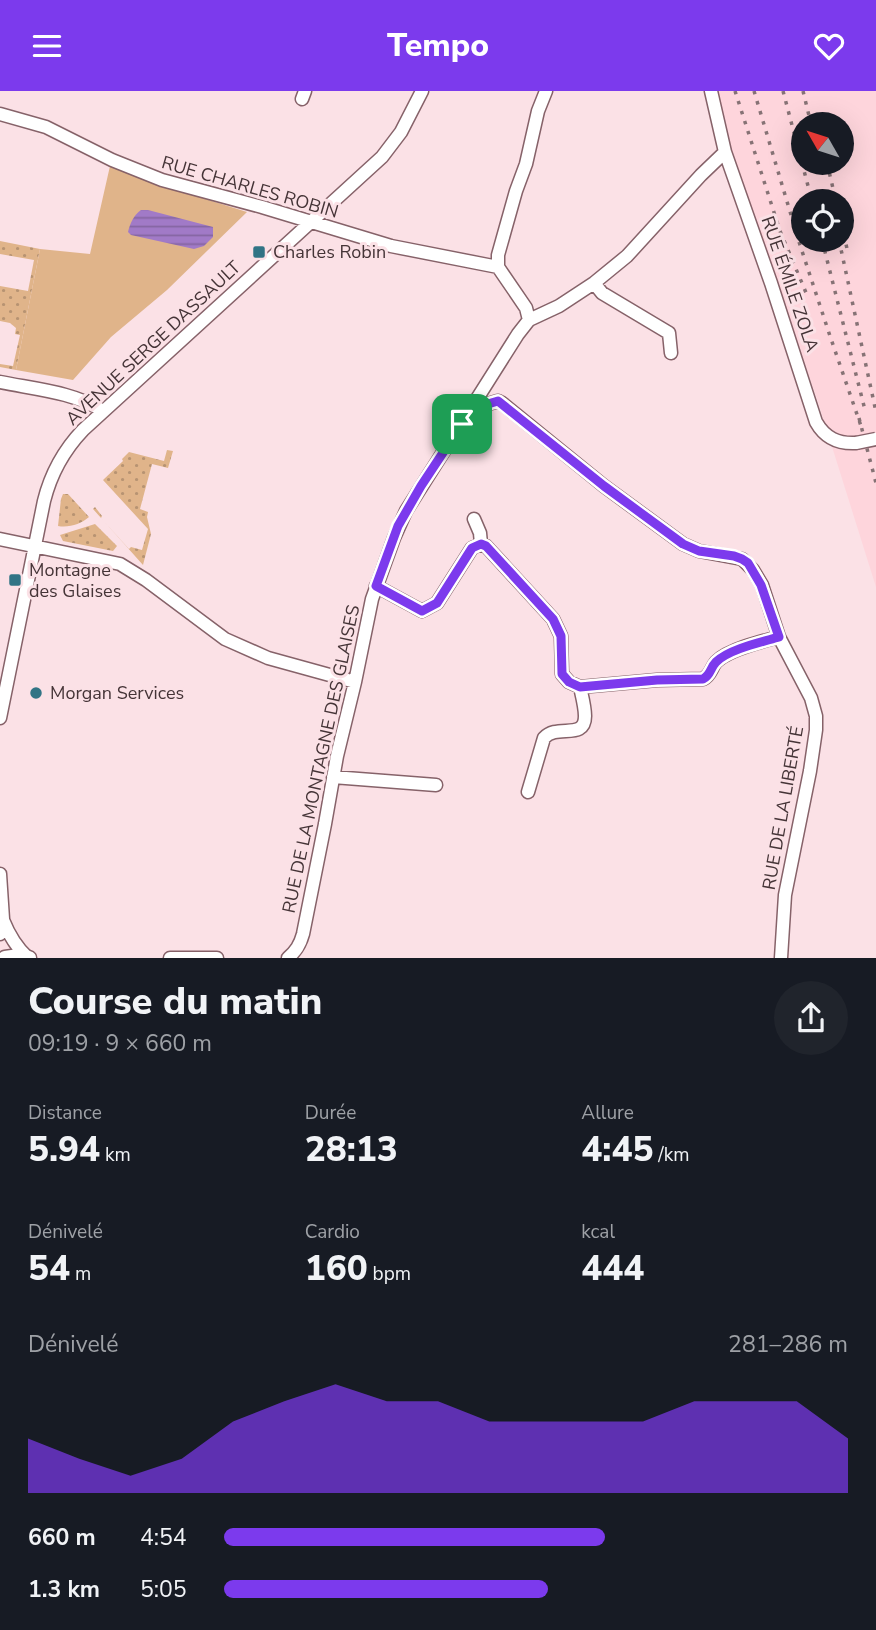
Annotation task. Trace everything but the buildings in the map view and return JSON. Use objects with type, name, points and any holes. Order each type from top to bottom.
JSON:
[{"type":"main road","points":[[5,958],[28,958]]},
{"type":"street","name":"AVENUE SERGE DASSAULT","points":[[0,718],[47,490],[57,465],[72,442],[382,157],[401,132],[422,91]]},
{"type":"street","points":[[529,320],[526,308],[498,267],[498,255],[546,91]]},
{"type":"street","name":"RUE ÉMILE ZOLA","points":[[711,91],[725,152],[817,422],[823,432],[833,439],[847,443],[876,439]]},
{"type":"street","name":"RUE CHARLES ROBIN","points":[[0,114],[46,127],[147,175],[391,246],[498,267]]},
{"type":"street","name":"RUE DE LA MONTAGNE DES GLAISES","points":[[288,958],[300,944],[303,934],[337,756],[376,586],[406,511],[529,320],[559,306],[594,283],[627,256],[725,152]]},
{"type":"street","points":[[594,283],[607,296],[673,328],[671,353]]},
{"type":"street","points":[[0,382],[66,395],[103,411]]},
{"type":"street","name":"RUE DE LA LIBERTÉ","points":[[462,424],[488,404],[498,401],[604,486],[683,544],[699,551],[742,559],[754,570],[779,637],[811,698],[816,716],[810,771],[785,895],[781,958]]},
{"type":"street","points":[[474,519],[481,544]]},
{"type":"street","points":[[0,540],[120,564],[225,639],[268,658],[355,682]]},
{"type":"street","points":[[376,586],[422,611],[430,608],[437,603],[472,548],[481,544]]},
{"type":"street","points":[[481,544],[492,550],[553,619],[561,636],[562,674],[569,682],[580,687],[703,679],[718,660],[748,646],[779,637]]},
{"type":"street","points":[[528,792],[548,733],[570,732],[583,725],[586,718],[580,687]]},
{"type":"street","points":[[333,777],[436,785]]},
{"type":"street","points":[[0,874],[0,934]]},
{"type":"street","points":[[2,919],[10,935],[28,958]]},
{"type":"street","points":[[170,958],[217,958]]},
{"type":"shaded area","points":[[718,91],[876,91],[876,587],[818,402],[731,151]]},
{"type":"shaded area","points":[[110,166],[151,182],[247,212],[167,290],[111,337],[73,380],[16,370],[40,249],[90,254]]},
{"type":"shaded area","points":[[141,210],[213,227],[213,237],[204,246],[194,249],[131,235],[128,232],[130,225]]},
{"type":"shaded area","points":[[0,241],[40,249],[16,370],[0,367],[0,364],[13,366],[20,335],[15,334],[16,328],[10,323],[0,321],[0,286],[28,291],[34,260],[0,254]]},
{"type":"shaded area","points":[[167,450],[173,451],[168,468],[152,464],[140,509],[148,512],[151,534],[143,565],[104,521],[129,549],[131,547],[142,550],[148,529],[103,480],[129,452],[164,461]]},
{"type":"shaded area","points":[[63,494],[68,494],[89,517],[75,525],[58,526]]},
{"type":"shaded area","points":[[95,524],[117,546],[113,551],[63,541],[60,535]]},
{"type":"railway","points":[[735,91],[780,231],[807,295]]},
{"type":"railway","points":[[754,91],[800,245],[861,426]]},
{"type":"railway","points":[[783,91],[809,189]]},
{"type":"railway","points":[[803,91],[808,112]]},
{"type":"railway","points":[[830,175],[833,189]]},
{"type":"railway","points":[[825,252],[865,410]]},
{"type":"railway","points":[[842,252],[876,412]]},
{"type":"railway","points":[[859,418],[876,483]]},
{"type":"place","name":"Charles Robin","points":[[259,252]]},
{"type":"place","name":"Montagne des Glaises","points":[[15,580]]},
{"type":"place","name":"Morgan Services","points":[[36,693]]},
{"type":"route","points":[[498,401],[604,486],[683,544],[699,551],[734,556],[748,563],[754,570],[769,604],[779,637],[748,646],[718,660],[703,679],[580,687],[569,682],[562,674],[561,636],[553,619],[486,546],[476,544],[472,548],[437,603],[422,611],[376,586],[398,526],[462,424],[488,404],[498,401]]}]
